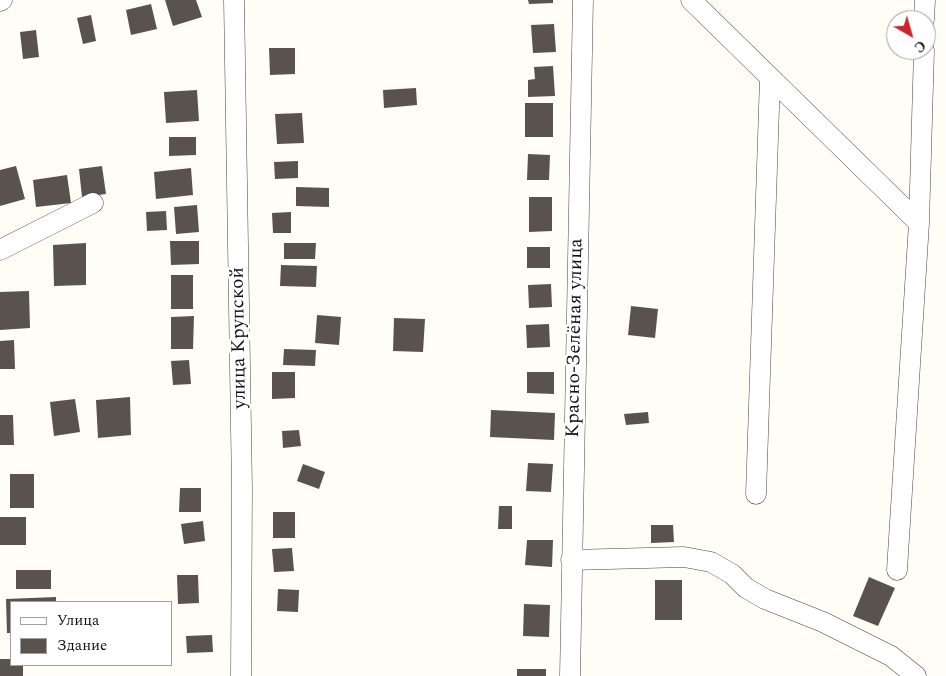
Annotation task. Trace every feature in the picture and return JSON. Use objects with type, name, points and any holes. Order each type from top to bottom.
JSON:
[{"type":"street","name":"улица Крупской","points":[[234,0],[242,490],[241,676]]},
{"type":"street","name":"Красно-Зелёная улица","points":[[570,676],[583,0]]},
{"type":"street","points":[[691,0],[919,223]]},
{"type":"street","points":[[897,570],[919,223],[924,60]]},
{"type":"street","points":[[756,494],[770,78]]},
{"type":"street","points":[[0,250],[93,203]]},
{"type":"street","points":[[571,560],[684,557],[711,562],[732,574],[746,588],[765,599],[823,622],[891,656],[916,676]]},
{"type":"building","points":[[165,0],[196,0],[202,17],[173,26]]},
{"type":"building","points":[[528,0],[553,0],[553,3],[529,4]]},
{"type":"building","points":[[151,4],[157,29],[131,35],[126,10]]},
{"type":"building","points":[[91,15],[96,41],[83,44],[77,18]]},
{"type":"building","points":[[554,24],[556,52],[533,53],[531,25]]},
{"type":"building","points":[[36,30],[39,57],[23,59],[20,32]]},
{"type":"building","points":[[269,48],[295,48],[295,74],[270,75]]},
{"type":"building","points":[[553,66],[555,96],[528,97],[528,80],[535,79],[534,67]]},
{"type":"building","points":[[416,88],[417,105],[384,108],[383,90]]},
{"type":"building","points":[[197,90],[199,121],[166,123],[164,92]]},
{"type":"building","points":[[525,103],[553,103],[553,137],[525,137]]},
{"type":"building","points":[[302,113],[304,143],[277,144],[275,114]]},
{"type":"building","points":[[169,137],[196,137],[196,155],[169,156]]},
{"type":"building","points":[[528,154],[550,155],[549,180],[527,180]]},
{"type":"building","points":[[298,161],[298,178],[275,179],[274,162]]},
{"type":"building","points":[[16,166],[25,199],[0,206],[0,170]]},
{"type":"building","points":[[102,166],[106,194],[82,197],[79,169]]},
{"type":"building","points":[[191,168],[193,195],[156,199],[154,172]]},
{"type":"building","points":[[67,175],[71,203],[36,207],[33,180]]},
{"type":"building","points":[[296,187],[329,188],[329,207],[296,206]]},
{"type":"building","points":[[529,197],[552,197],[552,231],[529,232]]},
{"type":"building","points":[[197,205],[199,232],[176,234],[174,207]]},
{"type":"building","points":[[166,211],[167,230],[147,231],[146,212]]},
{"type":"building","points":[[291,212],[291,233],[273,233],[272,213]]},
{"type":"building","points":[[170,241],[199,241],[199,264],[171,265]]},
{"type":"building","points":[[86,243],[86,285],[54,286],[53,245]]},
{"type":"building","points":[[284,243],[316,243],[315,259],[284,259]]},
{"type":"building","points":[[527,247],[550,247],[550,268],[527,268]]},
{"type":"building","points":[[281,265],[317,266],[316,287],[280,286]]},
{"type":"building","points":[[171,275],[193,275],[193,309],[171,309]]},
{"type":"building","points":[[551,284],[552,307],[529,308],[528,285]]},
{"type":"building","points":[[29,291],[30,328],[0,330],[0,292]]},
{"type":"building","points":[[631,306],[658,309],[655,338],[628,335]]},
{"type":"building","points":[[317,315],[341,317],[339,345],[315,343]]},
{"type":"building","points":[[194,316],[193,349],[171,349],[171,317]]},
{"type":"building","points":[[394,318],[425,319],[423,352],[393,351]]},
{"type":"building","points":[[549,324],[550,347],[527,348],[526,325]]},
{"type":"building","points":[[14,340],[15,369],[0,369],[0,341]]},
{"type":"building","points":[[284,349],[316,350],[315,366],[283,365]]},
{"type":"building","points":[[189,360],[191,384],[173,385],[171,361]]},
{"type":"building","points":[[272,372],[295,372],[295,398],[272,399]]},
{"type":"building","points":[[527,372],[554,372],[554,394],[527,393]]},
{"type":"building","points":[[130,397],[131,435],[98,438],[96,400]]},
{"type":"building","points":[[75,399],[80,432],[54,436],[50,402]]},
{"type":"building","points":[[491,410],[555,413],[554,440],[490,437]]},
{"type":"building","points":[[648,412],[649,423],[626,425],[624,414]]},
{"type":"building","points":[[0,415],[13,415],[14,445],[0,445]]},
{"type":"building","points":[[299,430],[301,446],[283,448],[282,431]]},
{"type":"building","points":[[528,463],[553,464],[551,492],[526,491]]},
{"type":"building","points":[[303,464],[325,472],[319,489],[297,481]]},
{"type":"building","points":[[10,474],[34,474],[34,508],[10,508]]},
{"type":"building","points":[[180,488],[201,488],[201,512],[179,512]]},
{"type":"building","points":[[499,506],[512,506],[512,529],[498,529]]},
{"type":"building","points":[[273,512],[295,512],[295,538],[273,538]]},
{"type":"building","points":[[0,517],[26,517],[26,545],[0,545]]},
{"type":"building","points":[[203,521],[205,541],[184,544],[181,524]]},
{"type":"building","points":[[651,525],[673,525],[674,542],[651,543]]},
{"type":"building","points":[[527,540],[553,540],[552,567],[525,565]]},
{"type":"building","points":[[292,548],[294,571],[274,572],[272,549]]},
{"type":"building","points":[[16,570],[51,570],[51,589],[16,589]]},
{"type":"building","points":[[177,575],[198,575],[199,603],[178,604]]},
{"type":"building","points":[[869,577],[895,588],[878,626],[853,616]]},
{"type":"building","points":[[655,580],[682,580],[682,620],[655,620]]},
{"type":"building","points":[[278,589],[299,590],[298,612],[277,611]]},
{"type":"building","points":[[56,597],[56,601],[10,601],[10,633],[7,633],[6,599]]},
{"type":"building","points":[[524,604],[550,605],[549,637],[523,636]]},
{"type":"building","points":[[212,635],[213,652],[187,653],[186,636]]},
{"type":"building","points":[[0,659],[10,659],[10,666],[23,666],[23,676],[0,676]]},
{"type":"building","points":[[517,669],[546,669],[546,676],[517,676]]}]
